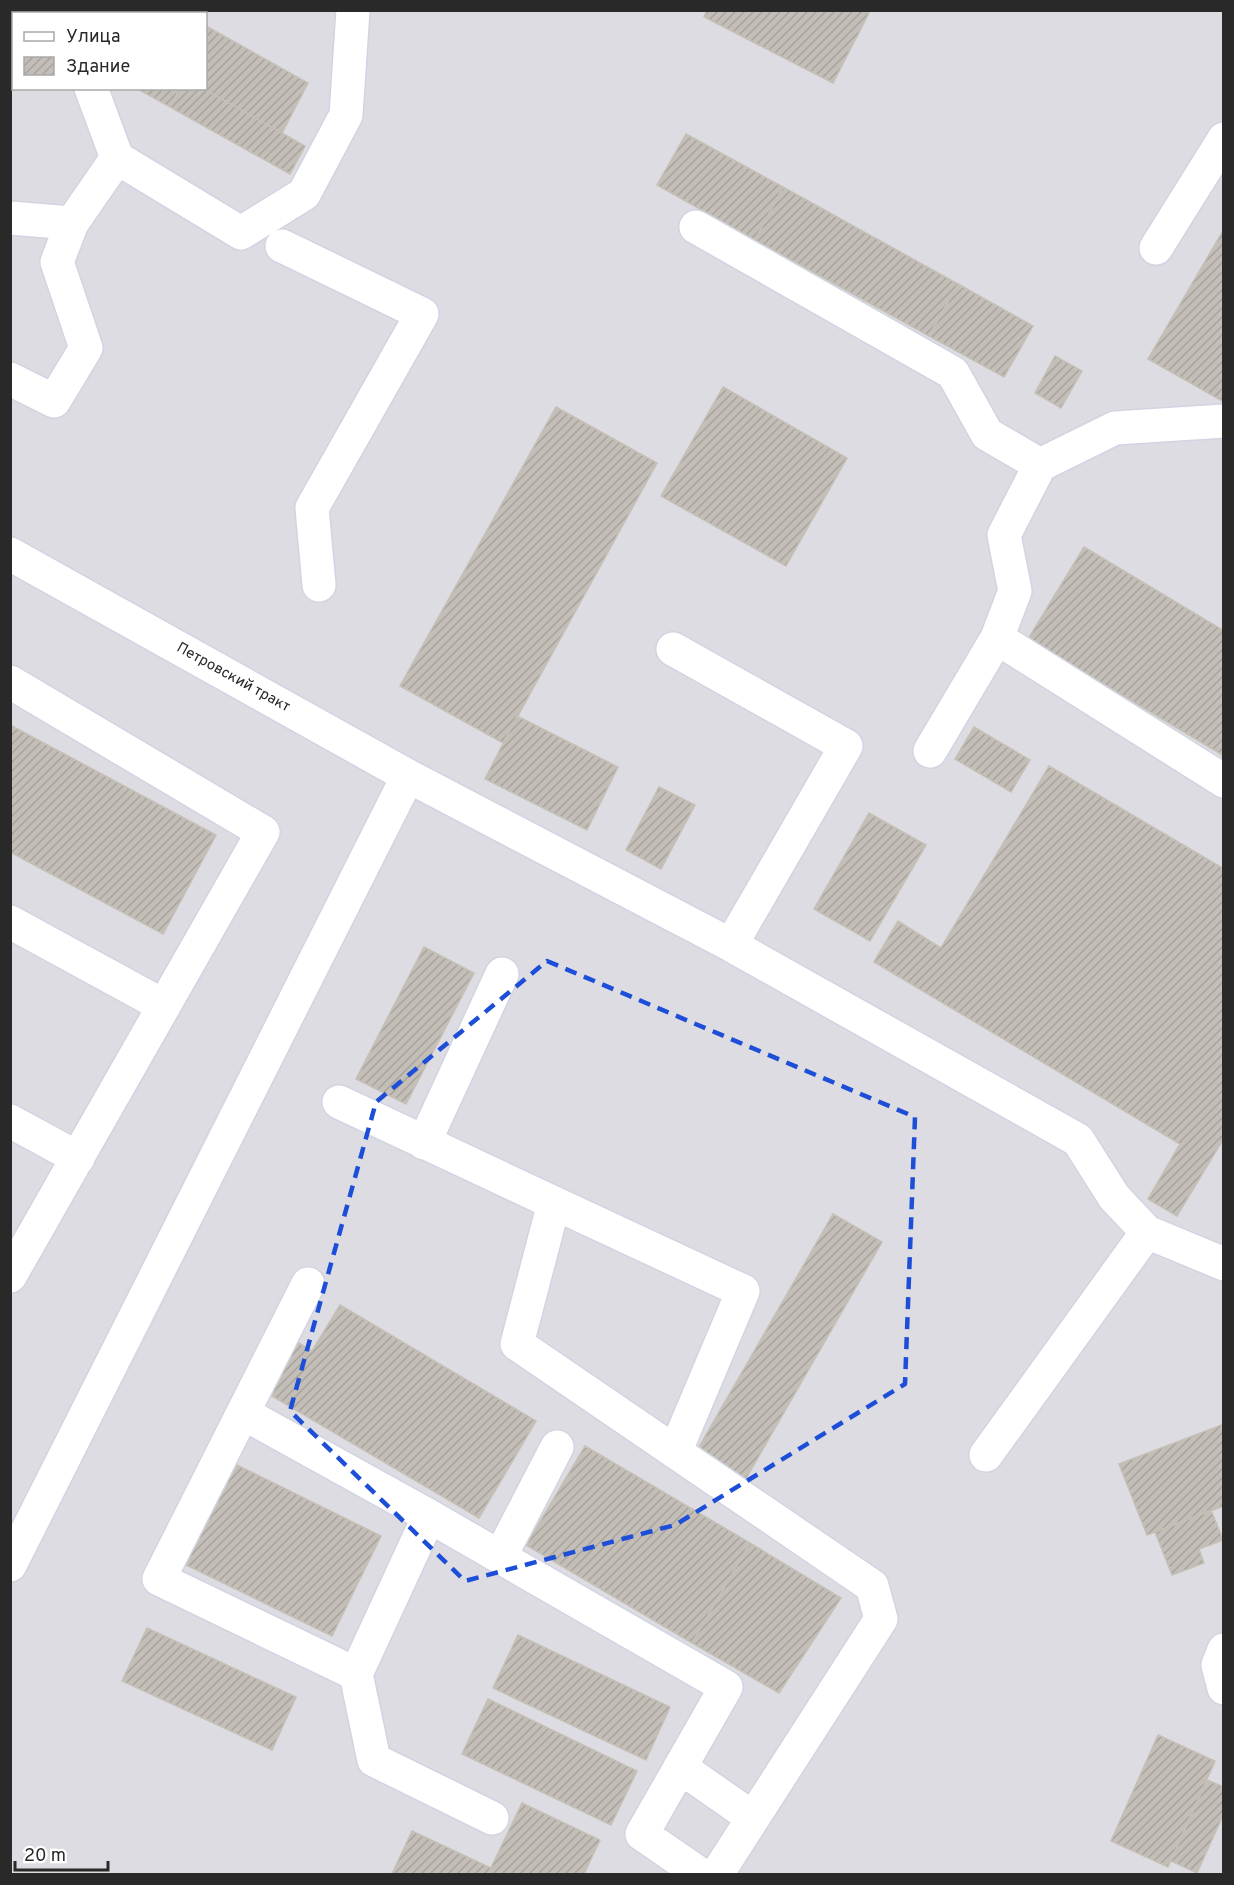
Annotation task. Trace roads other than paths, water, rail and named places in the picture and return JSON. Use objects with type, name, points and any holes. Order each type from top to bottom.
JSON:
[{"type":"street","points":[[282,246],[304,194],[346,115],[353,10]]},
{"type":"street","points":[[92,90],[117,158],[242,233],[282,246],[422,314],[312,508],[319,585]]},
{"type":"street","points":[[1156,249],[1224,139]]},
{"type":"street","points":[[10,379],[54,401],[86,348],[57,262],[72,223],[117,158]]},
{"type":"street","points":[[242,233],[304,194]]},
{"type":"street","points":[[10,218],[72,223]]},
{"type":"street","points":[[696,227],[953,373],[987,434],[1040,465]]},
{"type":"street","points":[[930,752],[997,638],[1015,591],[1004,535],[1040,465],[1114,428],[1224,421]]},
{"type":"street","name":"Петровский тракт","points":[[10,554],[408,776],[731,945],[1078,1140],[1114,1197],[1148,1232]]},
{"type":"street","points":[[997,638],[1224,781]]},
{"type":"street","points":[[673,650],[846,746],[731,945]]},
{"type":"street","points":[[10,682],[263,832],[10,1276]]},
{"type":"street","points":[[10,1565],[408,776]]},
{"type":"street","points":[[10,922],[164,1006]]},
{"type":"street","points":[[424,1143],[502,974]]},
{"type":"street","points":[[339,1102],[743,1291],[675,1452]]},
{"type":"street","points":[[10,1121],[78,1158]]},
{"type":"street","points":[[554,1203],[517,1344],[872,1586],[881,1619],[717,1875]]},
{"type":"street","points":[[986,1455],[1148,1232],[1224,1264]]},
{"type":"street","points":[[308,1284],[159,1580],[356,1674]]},
{"type":"street","points":[[243,1413],[429,1516],[726,1687],[642,1834],[700,1875]]},
{"type":"street","points":[[500,1557],[557,1447]]},
{"type":"street","points":[[429,1516],[356,1674],[374,1760],[492,1818]]},
{"type":"street","points":[[1224,1650],[1218,1665],[1224,1688]]},
{"type":"street","points":[[680,1767],[753,1818]]}]
